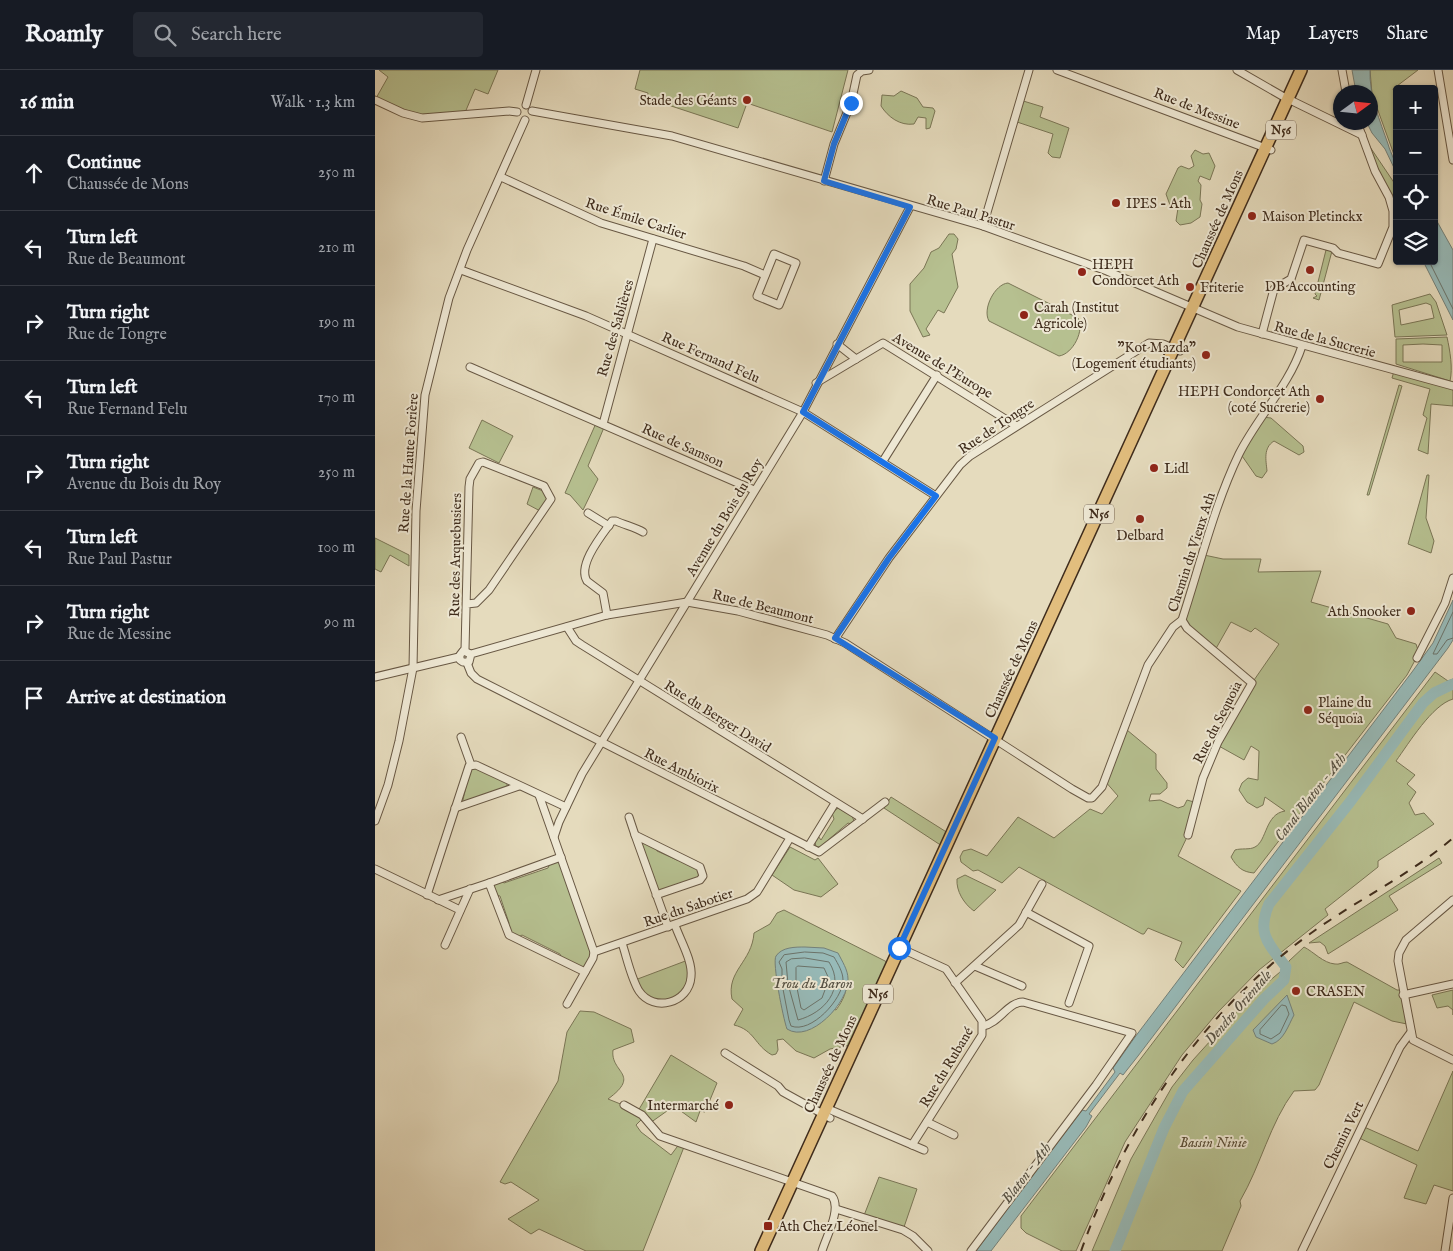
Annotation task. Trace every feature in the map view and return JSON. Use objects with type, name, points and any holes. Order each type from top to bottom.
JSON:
[{"type":"main road","name":"Chaussée de Mons","points":[[1291,100],[1301,70]]},
{"type":"main road","name":"Chaussée de Mons","points":[[761,1251],[828,1113],[1291,100],[1307,70]]},
{"type":"main road","name":"Chaussée de Mons","points":[[768,1251],[796,1182]]},
{"type":"street","points":[[529,108],[519,107],[517,112],[519,118],[525,120],[530,118],[529,108],[536,70]]},
{"type":"street","points":[[824,181],[834,144],[851,103],[857,75],[862,71],[869,70]]},
{"type":"street","points":[[983,226],[1029,70]]},
{"type":"street","name":"Rue de Messine","points":[[1057,70],[1269,149]]},
{"type":"street","points":[[1237,70],[1291,100],[1361,134]]},
{"type":"street","points":[[1341,70],[1344,85]]},
{"type":"street","points":[[1438,70],[1453,160]]},
{"type":"street","points":[[375,100],[403,113],[422,118],[509,111],[517,112]]},
{"type":"street","name":"Rue Paul Pastur","points":[[529,108],[672,136],[910,207],[983,226],[1107,271],[1196,308]]},
{"type":"street","name":"Rue de la Haute Forière","points":[[375,821],[397,750],[413,668],[416,511],[425,395],[444,312],[467,250],[525,120]]},
{"type":"street","points":[[1360,130],[1375,171],[1389,197],[1393,220]]},
{"type":"street","name":"Rue Émile Carlier","points":[[501,176],[601,223],[744,266],[765,275]]},
{"type":"street","name":"Avenue du Bois du Roy","points":[[554,837],[566,807],[638,681],[803,412],[816,383],[910,207]]},
{"type":"street","points":[[1262,334],[1274,289],[1291,279],[1304,240],[1333,248],[1338,253],[1378,264],[1393,234]]},
{"type":"street","name":"Rue des Sablières","points":[[603,424],[653,239]]},
{"type":"street","points":[[774,254],[796,263],[779,305],[757,296],[765,275],[774,254]]},
{"type":"street","name":"Rue Fernand Felu","points":[[461,270],[586,316],[803,412],[936,496]]},
{"type":"street","name":"Rue de la Sucrerie","points":[[1196,308],[1231,324],[1262,334],[1453,386]]},
{"type":"street","name":"Avenue de l'Europe","points":[[816,383],[883,343],[1015,425]]},
{"type":"street","points":[[837,344],[856,358]]},
{"type":"street","name":"Rue de Tongre","points":[[835,638],[889,558],[969,456],[1015,425],[1149,344],[1163,344],[1177,350]]},
{"type":"street","name":"Chemin du Vieux Ath","points":[[998,741],[1085,797],[1096,796],[1102,787],[1148,666],[1173,627],[1182,620],[1229,477],[1240,453],[1271,406],[1299,357],[1302,346]]},
{"type":"street","name":"Rue de Samson","points":[[469,368],[754,490]]},
{"type":"street","points":[[883,462],[937,375]]},
{"type":"street","name":"Rue des Arquebusiers","points":[[467,604],[476,603],[489,590],[549,505],[550,494],[544,486],[486,462],[479,463],[470,479],[469,487],[467,604],[468,652]]},
{"type":"street","points":[[588,513],[609,526]]},
{"type":"street","points":[[607,615],[603,593],[587,581],[583,571],[596,544],[609,526],[616,521],[629,528],[637,528],[643,532]]},
{"type":"street","points":[[1417,658],[1445,603],[1453,578]]},
{"type":"street","name":"Rue de Beaumont","points":[[468,652],[607,615],[687,602],[738,611],[835,638],[998,741]]},
{"type":"street","name":"Rue du Sequoïa","points":[[1182,620],[1187,628],[1252,683],[1218,742],[1200,788],[1188,835]]},
{"type":"street","name":"Rue du Berger David","points":[[567,627],[576,641],[863,819]]},
{"type":"street","points":[[461,652],[468,652],[471,659],[467,663],[459,658],[461,652]]},
{"type":"street","points":[[375,676],[459,658]]},
{"type":"street","name":"Rue Ambiorix","points":[[467,663],[471,673],[477,679],[808,848]]},
{"type":"street","points":[[461,737],[471,764]]},
{"type":"street","points":[[471,764],[566,807]]},
{"type":"street","points":[[427,895],[468,768],[471,764]]},
{"type":"street","points":[[455,808],[519,786]]},
{"type":"street","points":[[539,795],[593,952],[593,958],[567,1004]]},
{"type":"street","points":[[835,803],[808,848],[819,852],[885,802]]},
{"type":"street","points":[[622,943],[637,986],[643,995],[659,1003],[674,1001],[680,998],[689,986],[691,972],[672,926],[656,895],[629,818]]},
{"type":"street","points":[[635,835],[701,866],[703,871],[700,880],[656,895]]},
{"type":"street","name":"Rue du Sabotier","points":[[593,952],[741,902],[752,896],[789,838]]},
{"type":"street","points":[[438,900],[561,857]]},
{"type":"street","points":[[375,869],[460,910]]},
{"type":"street","points":[[489,883],[509,935],[585,972]]},
{"type":"street","points":[[955,983],[1019,925],[1042,884]]},
{"type":"street","points":[[445,945],[470,889]]},
{"type":"street","points":[[1453,900],[1405,940],[1398,961],[1411,1032],[1416,1042],[1453,1060]]},
{"type":"street","points":[[1026,912],[1089,946],[1069,1003]]},
{"type":"street","name":"Rue du Rubané","points":[[903,949],[946,969],[982,1021],[983,1026],[982,1035],[912,1145]]},
{"type":"street","points":[[975,966],[1022,986]]},
{"type":"street","points":[[1403,995],[1453,984]]},
{"type":"street","points":[[971,1251],[1097,1086],[1132,1033],[1023,1002],[1017,1002],[989,1024],[983,1026]]},
{"type":"street","name":"Chemin Vert","points":[[1302,1251],[1400,1046],[1411,1032]]},
{"type":"street","points":[[725,1053],[778,1086],[783,1092],[828,1113],[924,1150]]},
{"type":"street","points":[[623,1105],[642,1115],[660,1136],[832,1196],[836,1209],[822,1251]]},
{"type":"street","points":[[927,1122],[954,1135]]},
{"type":"street","points":[[1445,1251],[1453,1198]]},
{"type":"street","points":[[836,1209],[903,1230],[913,1236],[928,1251]]},
{"type":"green space","points":[[379,70],[498,70],[488,94],[475,89],[464,115],[422,118],[375,100],[388,77]]},
{"type":"green space","name":"Stade des Géants","points":[[640,70],[848,70],[832,132],[747,103],[738,128],[647,98],[648,93],[635,89]]},
{"type":"green space","points":[[1370,70],[1418,70],[1398,85],[1393,85],[1393,152],[1378,111],[1378,85],[1371,85]]},
{"type":"green space","points":[[901,91],[917,98],[923,107],[933,108],[935,111],[930,128],[926,129],[926,118],[918,117],[914,124],[904,124],[895,120],[884,110],[881,106],[882,95],[894,96]]},
{"type":"green space","points":[[1020,100],[1043,107],[1040,117],[1069,128],[1060,158],[1052,157],[1048,153],[1053,134],[1014,121]]},
{"type":"green space","points":[[1366,141],[1393,181],[1393,211]]},
{"type":"green space","points":[[1195,150],[1203,154],[1209,153],[1215,166],[1210,180],[1200,176],[1198,181],[1201,185],[1200,200],[1202,204],[1200,217],[1191,223],[1180,225],[1176,221],[1178,208],[1170,205],[1166,194],[1178,168],[1181,166],[1189,169],[1194,166],[1191,156]]},
{"type":"green space","points":[[949,234],[954,234],[958,239],[956,249],[952,254],[958,287],[944,313],[938,310],[926,329],[930,335],[923,337],[910,311],[910,284],[924,268],[931,252],[939,248]]},
{"type":"green space","points":[[1326,250],[1332,251],[1319,300],[1313,298],[1317,296],[1315,294]]},
{"type":"green space","points":[[1008,283],[1078,318],[1080,323],[1079,335],[1069,351],[1059,356],[989,321],[987,310],[994,292],[1003,284]]},
{"type":"green space","points":[[1430,294],[1436,302],[1447,335],[1395,337],[1392,305]],"holes":[[[1426,303],[1431,305],[1434,318],[1401,325],[1399,310]]]},
{"type":"green space","points":[[1447,337],[1451,365],[1450,381],[1396,364],[1396,339]],"holes":[[[1403,345],[1442,345],[1442,362],[1403,362]]]},
{"type":"green space","points":[[1394,371],[1453,387],[1453,406],[1431,404],[1428,454],[1418,450],[1427,418],[1423,415],[1430,389],[1392,378]]},
{"type":"green space","points":[[1399,385],[1402,386],[1369,495],[1367,495]]},
{"type":"green space","points":[[1262,417],[1271,418],[1303,446],[1304,452],[1299,455],[1274,441],[1268,447],[1267,471],[1262,478],[1256,476],[1240,453]]},
{"type":"green space","points":[[482,420],[513,436],[499,463],[469,448]]},
{"type":"green space","points":[[597,421],[605,425],[588,466],[598,479],[583,510],[570,495],[565,493]]},
{"type":"green space","points":[[1427,475],[1429,475],[1426,518],[1434,541],[1431,553],[1408,544]]},
{"type":"green space","points":[[533,487],[543,491],[547,498],[542,512],[527,504]]},
{"type":"green space","points":[[375,538],[409,555],[409,566],[390,555],[381,572],[375,569]]},
{"type":"green space","name":"Plaine du Séquoïa","points":[[1204,555],[1223,559],[1261,559],[1258,572],[1321,571],[1311,602],[1388,624],[1396,638],[1416,644],[1419,653],[1407,675],[1254,873],[1240,868],[1231,857],[1235,850],[1253,848],[1259,844],[1270,822],[1278,813],[1285,811],[1265,797],[1263,805],[1257,808],[1247,802],[1239,790],[1242,783],[1248,778],[1258,780],[1259,751],[1251,746],[1244,760],[1217,745],[1252,683],[1279,644],[1255,628],[1251,632],[1231,622],[1214,652],[1184,624]]},
{"type":"green space","points":[[1435,672],[1448,681],[1453,679],[1453,699],[1437,709],[1429,717],[1396,761],[1415,775],[1407,784],[1416,792],[1409,803],[1415,815],[1424,813],[1434,824],[1378,861],[1378,867],[1325,909],[1328,915],[1259,970],[1218,1012],[1182,1055],[1125,1142],[1076,1251],[1062,1251],[1026,1233],[1021,1228],[1021,1216]]},
{"type":"green space","points":[[1127,730],[1156,754],[1156,769],[1167,783],[1167,788],[1160,794],[1151,794],[1149,801],[1160,800],[1178,808],[1184,806],[1187,800],[1194,802],[1188,835],[1178,856],[1241,891],[1183,968],[1175,960],[1182,942],[1148,928],[1142,934],[1019,867],[1002,883],[978,870],[973,871],[961,862],[960,857],[963,851],[971,849],[987,856],[1018,817],[1054,838],[1090,809],[1102,814],[1118,796],[1104,780]]},
{"type":"green space","points":[[471,765],[507,782],[507,790],[462,804]]},
{"type":"green space","points":[[891,797],[948,833],[942,846],[884,808]]},
{"type":"green space","points":[[838,808],[852,816],[854,821],[851,824],[848,823],[820,847],[816,847],[815,842],[818,836],[821,840],[834,819],[832,813]]},
{"type":"green space","points":[[643,842],[655,845],[657,851],[677,860],[682,858],[700,867],[703,876],[656,895],[654,877],[641,844]]},
{"type":"green space","points":[[790,847],[815,860],[818,858],[838,884],[821,897],[794,890],[772,875]]},
{"type":"green space","points":[[561,857],[594,952],[585,972],[563,961],[560,954],[522,935],[515,939],[506,930],[509,923],[500,896],[493,894],[489,883],[499,879],[504,883],[548,868],[551,860]]},
{"type":"green space","points":[[1439,858],[1442,863],[1389,896],[1398,910],[1328,954],[1325,946],[1320,942],[1309,943]]},
{"type":"green space","points":[[965,875],[996,890],[974,911],[959,893],[957,879]]},
{"type":"green space","points":[[784,910],[889,963],[851,1045],[830,1049],[814,1058],[796,1051],[783,1039],[777,1040],[778,1050],[776,1054],[772,1055],[761,1047],[746,1030],[734,1025],[743,1009],[732,999],[731,989],[736,973],[749,952],[754,933],[770,924],[777,913]],"holes":[[[838,954],[847,982],[844,996],[836,1010],[777,985],[777,970]]]},
{"type":"green space","name":"Bassin Ninie","points":[[1304,947],[1327,962],[1337,964],[1347,962],[1397,990],[1403,990],[1407,1024],[1392,1021],[1354,1002],[1319,1085],[1315,1090],[1294,1091],[1278,1117],[1240,1201],[1241,1206],[1222,1251],[1092,1251],[1131,1159],[1172,1087],[1193,1060],[1249,998],[1286,967],[1289,961]]},
{"type":"green space","points":[[688,960],[691,978],[674,1001],[648,999],[635,980]]},
{"type":"green space","points":[[1453,990],[1453,1010],[1448,1006],[1437,1008],[1432,995]]},
{"type":"green space","points":[[580,1011],[594,1012],[631,1029],[634,1042],[613,1050],[613,1058],[624,1079],[618,1091],[608,1099],[638,1111],[671,1055],[717,1083],[705,1112],[700,1111],[696,1122],[674,1106],[650,1123],[642,1119],[636,1125],[641,1132],[671,1155],[680,1143],[684,1147],[643,1251],[586,1251],[539,1229],[531,1234],[508,1219],[539,1200],[511,1182],[505,1184],[500,1182],[558,1081],[567,1032]]},
{"type":"green space","points":[[1453,1071],[1453,1191],[1434,1185],[1426,1204],[1404,1198],[1417,1165],[1357,1137],[1362,1126],[1418,1151]]},
{"type":"green space","points":[[879,1177],[917,1189],[903,1230],[863,1218]]},
{"type":"water","points":[[1352,70],[1370,70],[1371,85],[1355,85]]},
{"type":"water","points":[[1378,114],[1393,157],[1393,166],[1385,149],[1370,130],[1378,130]]},
{"type":"water","points":[[1438,223],[1453,250],[1453,320],[1425,265],[1438,265]]},
{"type":"water","points":[[1453,600],[1453,640],[1448,648],[1138,1056],[1123,1075],[1120,1073],[1089,1114],[1092,1116],[1086,1127],[991,1251],[976,1251],[1082,1110],[1086,1111],[1115,1072],[1113,1068],[1135,1037],[1412,672],[1433,643]]},
{"type":"water","name":"Trou du Baron","points":[[824,948],[838,953],[846,969],[848,979],[847,988],[842,999],[827,1018],[817,1026],[806,1031],[796,1032],[787,1029],[785,1023],[775,960],[776,956],[785,949]]},
{"type":"water","points":[[1287,995],[1294,1015],[1283,1036],[1272,1044],[1256,1037],[1253,1030]]},
{"type":"waterway","name":"Dendre Orientale","points":[[1115,1251],[1164,1128],[1183,1091],[1264,999],[1284,980],[1286,967],[1270,945],[1264,931],[1265,914],[1269,904],[1350,802],[1423,703],[1434,693],[1453,684]]},
{"type":"railway","points":[[1081,1251],[1099,1204],[1145,1115],[1173,1073],[1204,1033],[1238,996],[1274,962],[1331,919],[1402,875],[1453,838]]},
{"type":"place","name":"Stade des Géants","points":[[747,100]]},
{"type":"place","name":"IPES - Ath","points":[[1116,203]]},
{"type":"place","name":"Maison Pletinckx","points":[[1252,216]]},
{"type":"place","name":"DB Accounting","points":[[1310,270]]},
{"type":"place","name":"HEPH Condorcet Ath","points":[[1082,272]]},
{"type":"place","name":"Friterie","points":[[1190,287]]},
{"type":"place","name":"Carah (Institut Agricole)","points":[[1024,315]]},
{"type":"place","name":"\"Kot Mazda\" (Logement étudiants)","points":[[1206,355]]},
{"type":"place","name":"HEPH Condorcet Ath (coté Sucrerie)","points":[[1320,399]]},
{"type":"place","name":"Lidl","points":[[1154,468]]},
{"type":"place","name":"Delbard","points":[[1140,519]]},
{"type":"place","name":"Ath Snooker","points":[[1411,611]]},
{"type":"place","name":"Plaine du Séquoïa","points":[[1308,710]]},
{"type":"place","name":"CRASEN","points":[[1296,991]]},
{"type":"place","name":"Intermarché","points":[[729,1105]]},
{"type":"place","name":"Ath Chez Léonel","points":[[768,1226]]},
{"type":"route","points":[[851,103],[834,144],[824,181],[910,207],[816,383],[803,412],[936,496],[889,558],[835,638],[995,738],[899,948]]},
{"type":"water label","name":"Canal Blaton - Ath","points":[[1310,797]]},
{"type":"water label","name":"Blaton - Ath","points":[[1026,1173]]}]
